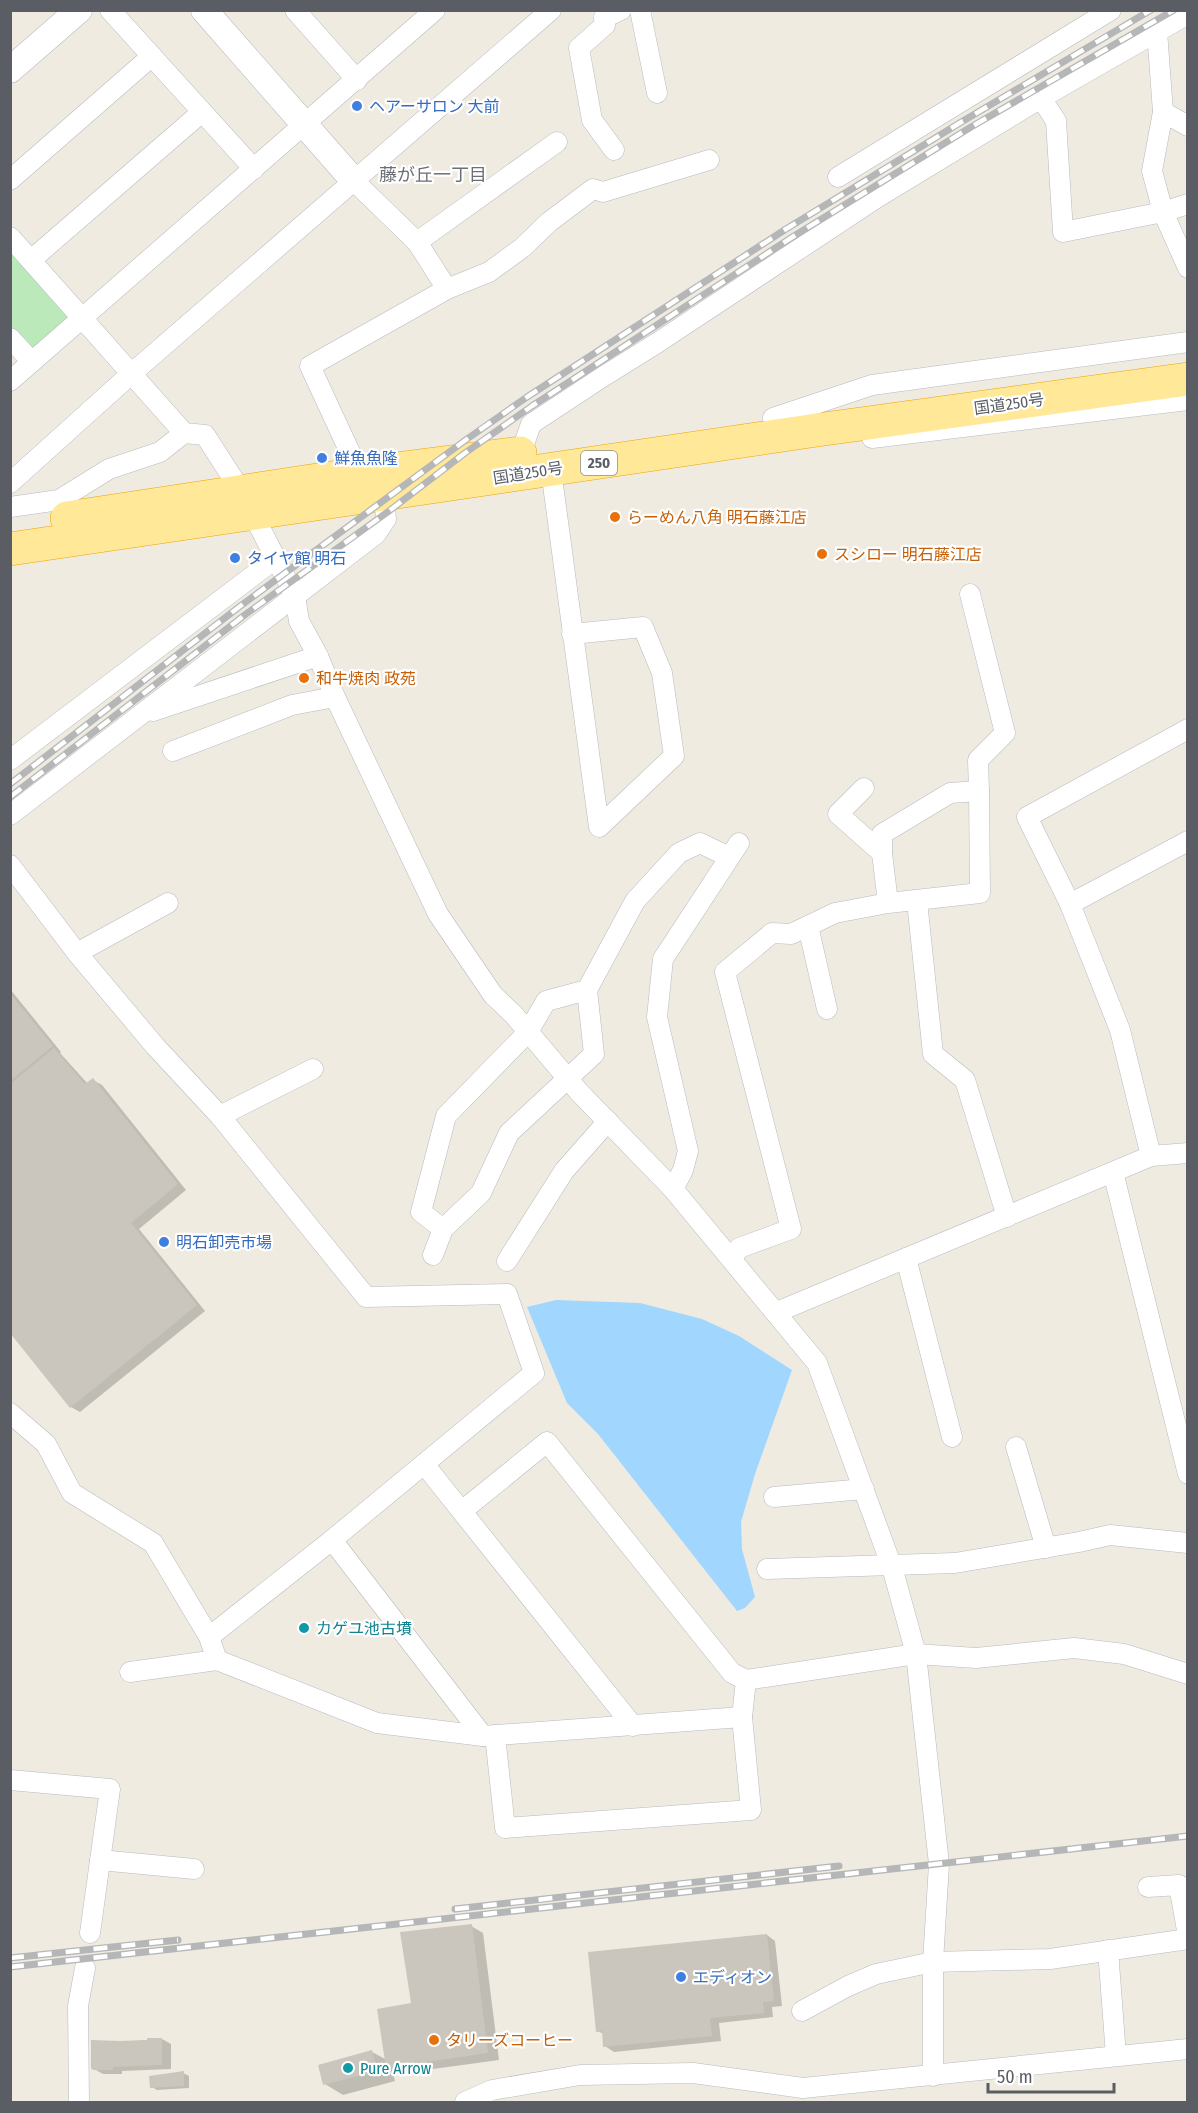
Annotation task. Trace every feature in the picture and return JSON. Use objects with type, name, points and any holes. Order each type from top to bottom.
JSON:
[{"type":"highway","name":"国道250号","points":[[10,549],[247,502],[360,474],[773,418],[1188,358]]},
{"type":"highway","name":"国道250号","points":[[10,527],[247,502],[384,496],[817,430],[1188,379]]},
{"type":"street","points":[[10,70],[79,10]]},
{"type":"street","points":[[110,10],[254,169]]},
{"type":"street","points":[[204,10],[354,182],[417,242],[447,289]]},
{"type":"street","points":[[10,381],[435,10]]},
{"type":"street","points":[[10,483],[131,374],[551,10]]},
{"type":"street","points":[[640,10],[657,93]]},
{"type":"street","points":[[838,177],[1111,10]]},
{"type":"street","points":[[608,13],[605,25],[579,48],[592,120],[614,150]]},
{"type":"street","points":[[304,14],[357,80]]},
{"type":"street","points":[[521,453],[531,424],[878,197],[1157,31],[1180,14]]},
{"type":"street","points":[[1157,31],[1163,112],[1152,171],[1163,212],[1187,261]]},
{"type":"street","points":[[10,180],[152,56]]},
{"type":"street","points":[[1041,98],[1056,121],[1063,232],[1163,212],[1188,204]]},
{"type":"street","points":[[31,260],[202,112]]},
{"type":"street","points":[[1163,112],[1188,126]]},
{"type":"street","points":[[417,242],[558,142]]},
{"type":"street","points":[[360,474],[310,366],[447,289],[489,272],[522,248],[549,222],[593,189],[603,192],[709,160]]},
{"type":"street","points":[[10,237],[184,433],[206,435],[247,502],[295,596],[300,621],[438,914],[493,995],[568,1079],[673,1189],[817,1363],[892,1567],[916,1654],[939,1864],[933,1962],[933,2076]]},
{"type":"street","points":[[10,338],[32,362]]},
{"type":"street","points":[[773,418],[872,385],[1188,342]]},
{"type":"street","points":[[817,430],[848,441],[1188,400]]},
{"type":"street","points":[[10,507],[59,500],[109,469],[160,452],[184,433]]},
{"type":"street","points":[[551,470],[572,634],[599,827],[674,756],[662,673],[643,627],[572,634]]},
{"type":"street","points":[[10,815],[375,534],[386,519],[384,496]]},
{"type":"street","points":[[10,760],[275,559]]},
{"type":"street","points":[[732,1258],[739,1248],[791,1229],[725,972],[772,933],[791,934],[835,913],[888,903],[980,893],[978,760],[1005,733],[970,594]]},
{"type":"street","points":[[139,716],[318,656]]},
{"type":"street","points":[[173,751],[292,705],[335,697]]},
{"type":"street","points":[[1151,1156],[1120,1030],[1070,904],[1027,817],[1188,729]]},
{"type":"street","points":[[864,788],[838,814],[882,853]]},
{"type":"street","points":[[888,903],[882,834],[950,793],[979,791]]},
{"type":"street","points":[[1070,904],[1188,841]]},
{"type":"street","points":[[433,1255],[443,1229],[481,1193],[509,1133],[594,1054],[587,990],[635,901],[679,853],[700,843],[734,850],[663,959],[657,1017],[688,1151],[683,1170],[673,1189]]},
{"type":"street","points":[[10,865],[77,953],[155,1046],[220,1116],[366,1297],[507,1294],[534,1373],[332,1540],[209,1637]]},
{"type":"street","points":[[917,901],[933,1054],[964,1080],[1007,1217]]},
{"type":"street","points":[[77,953],[168,903]]},
{"type":"street","points":[[808,926],[827,1009]]},
{"type":"street","points":[[443,1229],[421,1212],[446,1116],[528,1032],[546,1001],[587,990]]},
{"type":"street","points":[[220,1116],[313,1069]]},
{"type":"street","points":[[507,1261],[564,1171],[608,1121]]},
{"type":"street","points":[[777,1312],[1151,1156],[1188,1153]]},
{"type":"street","points":[[1113,1172],[1183,1440],[1188,1474]]},
{"type":"street","points":[[906,1258],[952,1437]]},
{"type":"street","points":[[10,1413],[46,1444],[72,1493],[153,1544],[209,1637],[217,1660]]},
{"type":"street","points":[[462,1511],[547,1442],[732,1673],[746,1680],[916,1654],[976,1658],[1074,1648],[1124,1653],[1188,1674]]},
{"type":"street","points":[[1016,1447],[1046,1548]]},
{"type":"street","points":[[424,1464],[633,1726]]},
{"type":"street","points":[[774,1497],[864,1490]]},
{"type":"street","points":[[767,1569],[892,1567],[956,1563],[1110,1535],[1188,1543]]},
{"type":"street","points":[[332,1540],[489,1736],[505,1828],[751,1810],[742,1717],[746,1680]]},
{"type":"street","points":[[130,1672],[217,1660],[377,1723],[489,1736],[742,1717]]},
{"type":"street","points":[[10,1780],[110,1789],[90,1933]]},
{"type":"street","points":[[100,1860],[194,1869]]},
{"type":"street","points":[[802,2011],[876,1974],[933,1962],[1050,1959],[1188,1938],[1179,1885],[1148,1887]]},
{"type":"street","points":[[1108,1950],[1116,2056]]},
{"type":"street","points":[[79,2103],[78,2006],[85,1968]]},
{"type":"street","points":[[465,2103],[492,2090],[580,2075],[693,2073],[803,2088],[1188,2049]]},
{"type":"green space","points":[[10,246],[73,318],[33,353],[11,329]]},
{"type":"water","points":[[556,1300],[640,1303],[702,1319],[739,1336],[792,1370],[755,1474],[741,1522],[742,1549],[755,1597],[745,1608],[737,1611],[598,1434],[567,1403],[527,1307]]},
{"type":"building","points":[[10,993],[53,1046],[10,1081]]},
{"type":"building","points":[[54,1048],[85,1084],[93,1078],[178,1184],[131,1223],[197,1305],[70,1408],[10,1333],[10,1084]]},
{"type":"building","points":[[472,1924],[488,2053],[386,2068],[377,2009],[411,2003],[400,1932]]},
{"type":"building","name":"エディオン","points":[[767,1934],[774,2001],[763,2002],[764,2013],[710,2018],[712,2036],[603,2047],[602,2031],[596,2032],[588,1952]]},
{"type":"building","points":[[147,2038],[162,2038],[162,2065],[113,2067],[113,2070],[93,2070],[91,2068],[91,2040],[120,2041],[147,2040]]},
{"type":"building","name":"Pure Arrow","points":[[372,2050],[378,2071],[323,2085],[318,2065]]},
{"type":"building","points":[[184,2071],[184,2086],[150,2088],[149,2076]]},
{"type":"railway","points":[[10,784],[239,607],[527,397],[786,229],[1151,10]]},
{"type":"railway","points":[[10,797],[246,614],[532,406],[794,236],[971,127],[1174,10]]},
{"type":"railway","points":[[10,1967],[1188,1836]]},
{"type":"railway","points":[[455,1909],[839,1866]]},
{"type":"railway","points":[[10,1958],[178,1940]]},
{"type":"place","name":"ヘアーサロン 大前","points":[[357,106]]},
{"type":"place","name":"鮮魚魚隆","points":[[322,458]]},
{"type":"place","name":"らーめん八角 明石藤江店","points":[[615,517]]},
{"type":"place","name":"スシロー 明石藤江店","points":[[822,554]]},
{"type":"place","name":"タイヤ館 明石","points":[[235,558]]},
{"type":"place","name":"和牛焼肉 政苑","points":[[304,678]]},
{"type":"place","name":"明石卸売市場","points":[[164,1242]]},
{"type":"place","name":"カゲユ池古墳","points":[[304,1628]]},
{"type":"place","name":"エディオン","points":[[681,1977]]},
{"type":"place","name":"タリーズコーヒー","points":[[434,2040]]},
{"type":"place","name":"Pure Arrow","points":[[348,2068]]},
{"type":"district","name":"藤が丘一丁目","points":[[433,175]]}]
